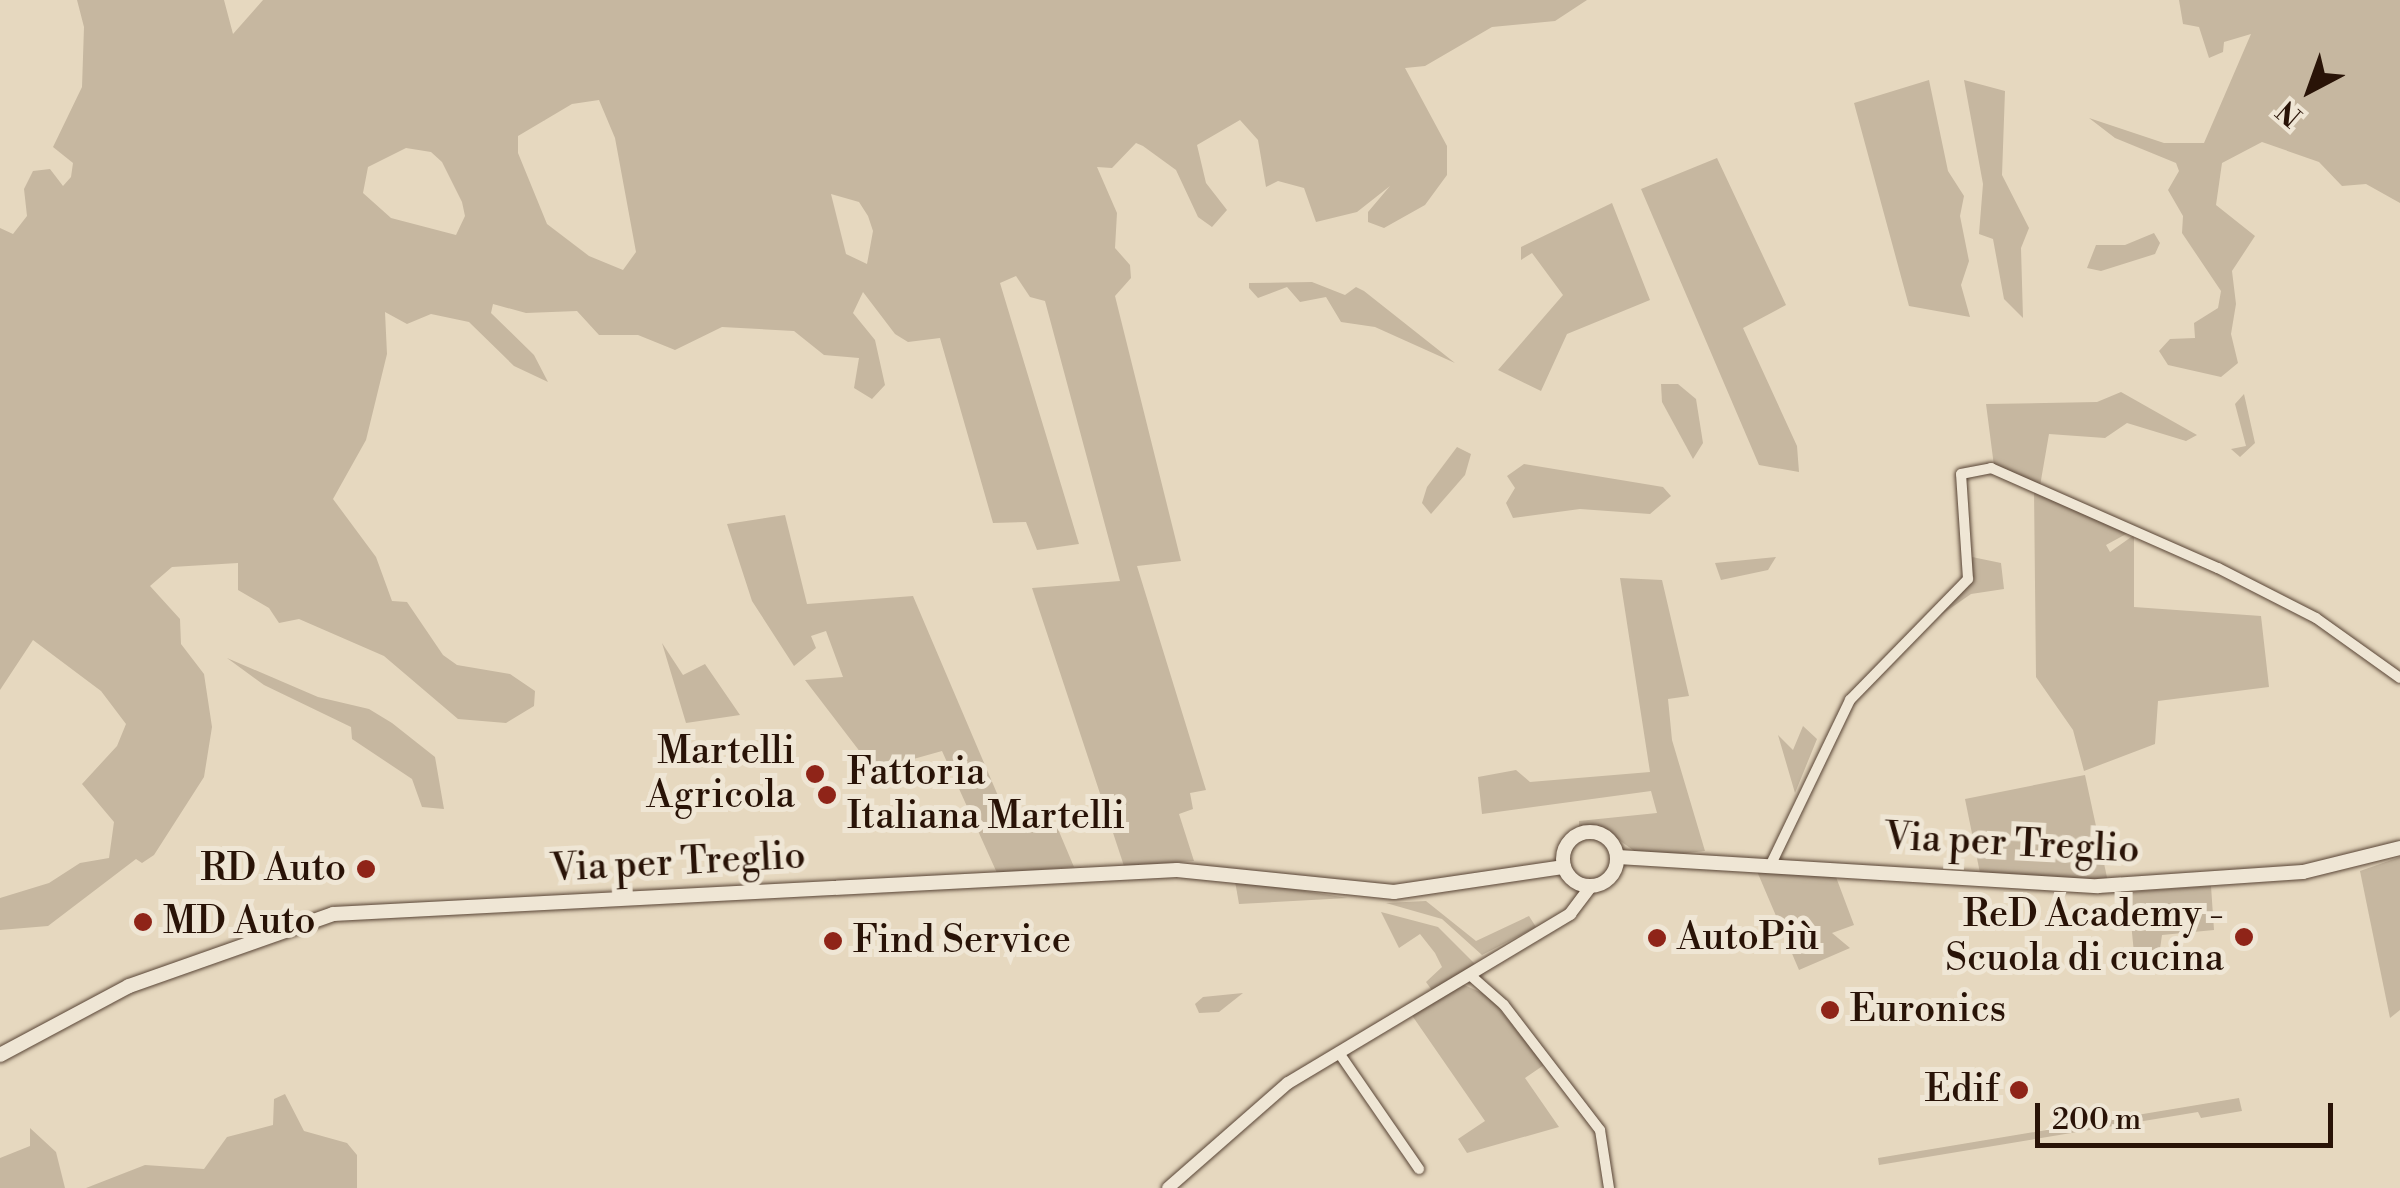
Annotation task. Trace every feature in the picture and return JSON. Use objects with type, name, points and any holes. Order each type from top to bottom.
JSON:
[{"type":"main road","points":[[1581,833],[1606,836],[1618,857],[1608,881],[1590,887],[1564,868],[1568,843],[1581,833]]},
{"type":"main road","name":"Via per Treglio","points":[[1618,857],[1772,862],[2098,886],[2303,872],[2400,848]]},
{"type":"main road","name":"Via per Treglio","points":[[0,1054],[129,986],[333,914],[1177,870],[1410,892],[1564,868]]},
{"type":"street","points":[[1772,862],[1850,700],[1968,580],[1961,474],[1991,468],[2218,568],[2316,618],[2400,678]]},
{"type":"street","points":[[1168,1188],[1288,1083],[1580,907],[1590,887]]},
{"type":"street","points":[[1470,975],[1504,1005],[1600,1130],[1610,1188]]},
{"type":"street","points":[[1339,1053],[1419,1169]]},
{"type":"shaded area","points":[[77,0],[224,0],[233,34],[263,0],[1587,0],[1555,21],[1492,27],[1425,66],[1405,68],[1447,146],[1447,175],[1425,205],[1384,228],[1368,222],[1368,212],[1390,186],[1357,212],[1316,222],[1304,188],[1278,181],[1266,187],[1258,140],[1240,120],[1197,145],[1206,183],[1227,210],[1212,227],[1198,217],[1176,170],[1143,146],[1136,143],[1112,168],[1097,167],[1117,213],[1115,248],[1130,265],[1131,278],[1115,296],[1181,561],[1137,566],[1206,790],[1190,793],[1193,809],[1179,814],[1194,861],[1124,866],[1032,588],[1120,581],[1045,301],[1030,297],[1016,276],[1000,283],[1079,544],[1037,550],[1026,522],[993,523],[940,338],[908,342],[895,334],[863,292],[853,313],[875,340],[885,385],[872,399],[854,388],[859,358],[824,355],[794,331],[722,327],[675,350],[638,335],[599,335],[577,311],[526,313],[493,304],[491,313],[534,355],[548,382],[514,366],[469,322],[431,314],[407,324],[385,312],[387,354],[366,440],[333,499],[376,557],[392,601],[407,602],[443,655],[457,665],[510,674],[535,691],[534,706],[506,723],[458,719],[384,656],[299,619],[279,623],[269,608],[238,590],[238,563],[172,567],[150,586],[180,619],[181,644],[204,674],[212,727],[204,777],[154,855],[142,863],[136,859],[48,926],[0,930],[0,898],[49,883],[80,863],[109,858],[114,822],[82,784],[117,746],[126,724],[101,691],[33,640],[0,690],[0,228],[13,234],[27,216],[24,189],[33,171],[50,169],[63,186],[71,177],[73,163],[53,147],[82,87],[84,27]],"holes":[[[599,100],[615,138],[636,252],[623,270],[589,256],[547,224],[518,153],[518,136],[572,104]],[[406,148],[431,152],[442,162],[462,202],[465,216],[456,235],[391,218],[363,193],[368,167]],[[831,194],[859,202],[873,231],[867,264],[846,254]]]},
{"type":"shaded area","points":[[2179,0],[2400,0],[2400,203],[2366,184],[2342,186],[2319,162],[2262,142],[2222,163],[2216,205],[2255,236],[2232,271],[2236,304],[2231,334],[2238,363],[2221,377],[2168,365],[2159,351],[2170,339],[2195,338],[2194,323],[2218,308],[2221,291],[2182,233],[2183,216],[2168,190],[2179,171],[2176,163],[2115,138],[2089,118],[2164,143],[2204,143],[2251,34],[2224,42],[2223,52],[2209,58],[2199,27],[2183,24]]},
{"type":"shaded area","points":[[1929,80],[1948,171],[1964,196],[1960,216],[1969,261],[1961,285],[1970,317],[1909,306],[1854,103]]},
{"type":"shaded area","points":[[1964,80],[2005,91],[2002,175],[2029,228],[2021,248],[2023,318],[2004,299],[1993,239],[1979,234],[1983,184]]},
{"type":"shaded area","points":[[1717,158],[1786,305],[1743,328],[1797,446],[1799,472],[1759,465],[1641,189]]},
{"type":"shaded area","points":[[1612,203],[1650,300],[1567,334],[1541,391],[1498,370],[1563,295],[1532,253],[1521,260],[1521,247]]},
{"type":"shaded area","points":[[2154,233],[2160,243],[2155,254],[2101,271],[2087,268],[2096,245],[2125,245]]},
{"type":"shaded area","points":[[1312,282],[1345,295],[1356,287],[1364,291],[1455,363],[1375,327],[1341,322],[1326,297],[1300,302],[1287,287],[1258,298],[1249,288],[1249,283]]},
{"type":"shaded area","points":[[1661,384],[1678,384],[1696,399],[1703,443],[1693,459],[1662,402]]},
{"type":"shaded area","points":[[2121,392],[2197,435],[2186,441],[2127,423],[2105,438],[2049,434],[2040,486],[1994,466],[1986,404],[2097,402]]},
{"type":"shaded area","points":[[2244,394],[2255,443],[2240,457],[2231,449],[2246,446],[2235,404]]},
{"type":"shaded area","points":[[1457,447],[1471,454],[1465,475],[1431,514],[1422,503],[1427,487]]},
{"type":"shaded area","points":[[1524,464],[1663,487],[1671,496],[1650,514],[1580,509],[1513,518],[1506,503],[1515,488],[1507,476]]},
{"type":"shaded area","points":[[2034,490],[2128,533],[2106,545],[2110,552],[2134,535],[2134,607],[2261,616],[2269,687],[2158,701],[2155,744],[2084,771],[2073,730],[2036,677]]},
{"type":"shaded area","points":[[785,515],[807,604],[913,596],[1013,831],[1055,822],[1074,867],[997,873],[942,751],[874,770],[805,680],[843,677],[826,631],[811,636],[816,648],[794,666],[752,601],[727,524]]},
{"type":"shaded area","points":[[1776,557],[1768,570],[1721,580],[1715,563]]},
{"type":"shaded area","points":[[1972,557],[2001,563],[2004,589],[1971,594],[1938,617],[1970,578]]},
{"type":"shaded area","points":[[1620,578],[1662,580],[1689,696],[1668,699],[1672,740],[1705,851],[1644,858],[1601,827],[1579,826],[1579,821],[1657,813],[1651,791],[1482,814],[1478,777],[1516,770],[1530,782],[1650,772]]},
{"type":"shaded area","points":[[662,643],[683,675],[705,664],[740,715],[686,723]]},
{"type":"shaded area","points":[[227,658],[318,697],[369,709],[392,723],[435,757],[444,809],[422,807],[412,779],[352,739],[351,727],[264,685]]},
{"type":"shaded area","points":[[1803,726],[1817,739],[1795,793],[1778,735],[1793,750]]},
{"type":"shaded area","points":[[2085,775],[2108,882],[1980,873],[1965,799]]},
{"type":"shaded area","points":[[2400,857],[2400,1010],[2390,1018],[2360,871]]},
{"type":"shaded area","points":[[1756,869],[1836,877],[1854,925],[1832,933],[1850,948],[1799,970]]},
{"type":"shaded area","points":[[1235,881],[1254,883],[1348,898],[1239,904]]},
{"type":"shaded area","points":[[2211,886],[2214,930],[2162,935],[2160,949],[2134,953],[2128,892]]},
{"type":"shaded area","points":[[1426,901],[1476,941],[1529,916],[1536,927],[1482,955],[1442,919],[1386,903]]},
{"type":"shaded area","points":[[1381,912],[1438,927],[1475,964],[1434,993],[1426,982],[1442,967],[1435,953],[1420,934],[1399,948]]},
{"type":"shaded area","points":[[1462,984],[1489,996],[1544,1065],[1525,1078],[1559,1127],[1467,1153],[1458,1139],[1485,1121],[1411,1014]]},
{"type":"shaded area","points":[[1243,993],[1219,1012],[1199,1013],[1195,1004],[1203,997]]},
{"type":"shaded area","points":[[285,1094],[304,1131],[347,1143],[357,1155],[357,1188],[86,1188],[145,1165],[204,1169],[227,1137],[273,1125],[274,1099]]},
{"type":"shaded area","points":[[2239,1098],[2242,1111],[2201,1118],[2198,1112],[1879,1165],[1878,1158]]},
{"type":"shaded area","points":[[30,1128],[56,1152],[65,1188],[0,1188],[0,1158],[30,1146]]},
{"type":"place","name":"Martelli Agricola","points":[[815,774]]},
{"type":"place","name":"Fattoria Italiana Martelli","points":[[827,795]]},
{"type":"place","name":"RD Auto","points":[[366,869]]},
{"type":"place","name":"MD Auto","points":[[143,922]]},
{"type":"place","name":"ReD Academy - Scuola di cucina","points":[[2244,937]]},
{"type":"place","name":"AutoPiù","points":[[1657,938]]},
{"type":"place","name":"Find Service","points":[[833,941]]},
{"type":"place","name":"Euronics","points":[[1830,1010]]},
{"type":"place","name":"Edif","points":[[2019,1090]]}]
